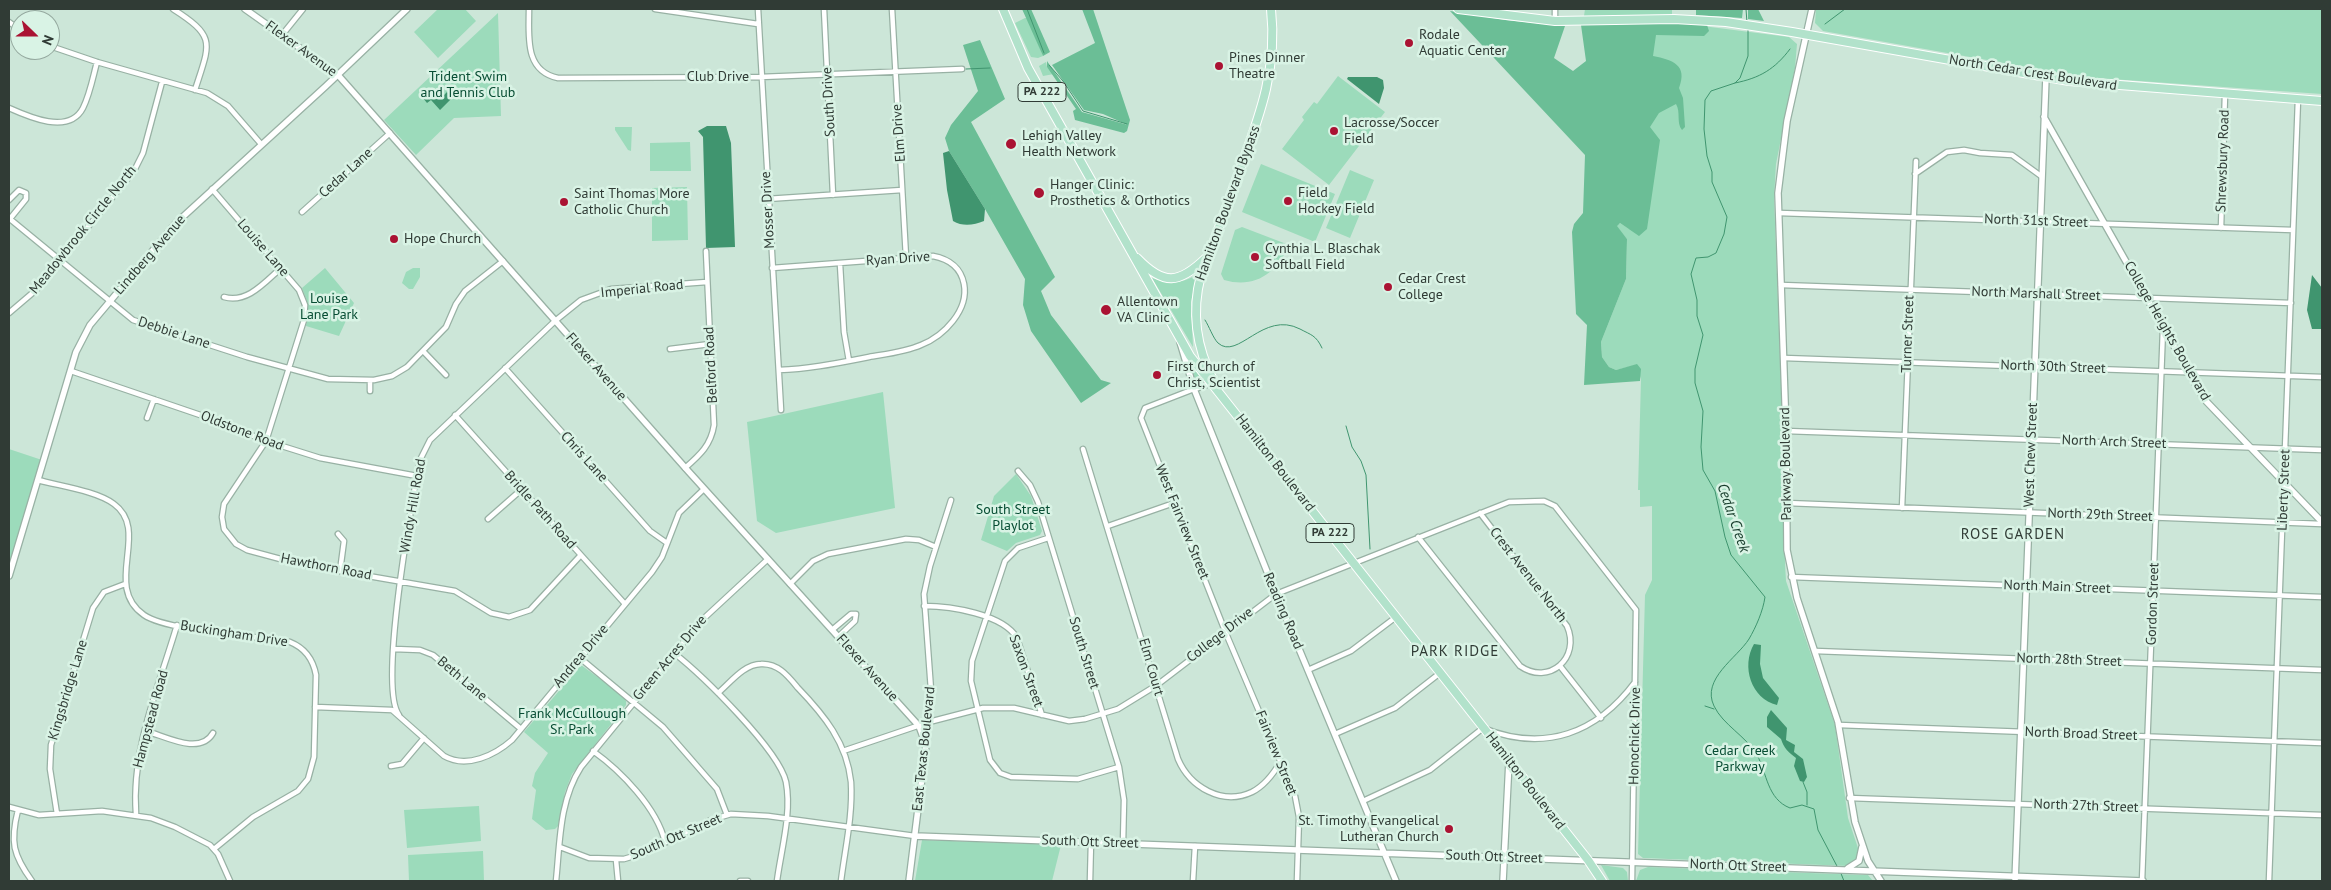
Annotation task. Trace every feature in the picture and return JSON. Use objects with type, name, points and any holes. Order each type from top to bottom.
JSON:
[{"type":"main road","name":"Hamilton Boulevard","points":[[1003,9],[1028,68],[1179,338],[1211,383],[1588,860],[1602,881]]},
{"type":"main road","name":"Hamilton Boulevard Bypass","points":[[1220,393],[1200,350],[1196,325],[1198,287],[1260,116],[1269,83],[1273,47],[1271,9]]},
{"type":"main road","name":"North Cedar Crest Boulevard","points":[[1458,9],[1555,20],[1674,19],[1736,23],[2046,78],[2115,86],[2322,101]]},
{"type":"main road","points":[[1130,251],[1149,270],[1167,278],[1184,276],[1209,256]]},
{"type":"street","points":[[173,9],[199,26],[207,41],[207,53],[195,90]]},
{"type":"street","name":"Flexer Avenue","points":[[245,9],[338,75],[685,468],[920,726],[926,745]]},
{"type":"street","points":[[282,35],[303,9]]},
{"type":"street","name":"Lindberg Avenue","points":[[9,576],[83,335],[167,233],[407,9]]},
{"type":"street","name":"Club Drive","points":[[529,9],[531,56],[542,71],[552,77],[760,77],[895,70],[962,69]]},
{"type":"street","points":[[655,9],[758,24]]},
{"type":"street","name":"Mosser Drive","points":[[758,9],[760,77],[781,410]]},
{"type":"street","name":"South Drive","points":[[824,9],[833,195]]},
{"type":"street","name":"Elm Drive","points":[[892,9],[906,257]]},
{"type":"street","points":[[1555,9],[1555,20]]},
{"type":"street","name":"Parkway Boulevard","points":[[1812,9],[1785,129],[1779,173],[1786,431],[1787,550],[1791,577],[1839,725],[1849,798],[1862,846],[1881,881]]},
{"type":"street","points":[[60,49],[215,97],[228,106],[261,144]]},
{"type":"street","points":[[9,108],[55,122],[73,119],[84,106],[97,62]]},
{"type":"street","name":"West Chew Street","points":[[2016,879],[2043,116],[2046,78]]},
{"type":"street","name":"Meadowbrook Circle North","points":[[9,313],[22,303],[60,260],[134,171],[143,153],[162,82]]},
{"type":"street","name":"Shrewsbury Road","points":[[2221,228],[2225,94]]},
{"type":"street","name":"Liberty Street","points":[[2270,881],[2298,99]]},
{"type":"street","name":"College Heights Boulevard","points":[[2043,116],[2204,399],[2322,523]]},
{"type":"street","name":"Cedar Lane","points":[[302,212],[390,133]]},
{"type":"street","points":[[2042,148],[2047,138],[2054,134]]},
{"type":"street","points":[[1915,174],[1947,152],[1964,150],[2012,155],[2041,176]]},
{"type":"street","name":"Turner Street","points":[[1902,508],[1916,161]]},
{"type":"street","name":"Louise Lane","points":[[212,189],[299,290],[304,305],[304,320],[289,369]]},
{"type":"street","points":[[9,200],[19,190],[26,193],[26,199],[9,219]]},
{"type":"street","points":[[768,199],[902,190]]},
{"type":"street","name":"North 31st Street","points":[[1779,213],[2294,230]]},
{"type":"street","name":"Debbie Lane","points":[[9,219],[109,302],[140,323],[320,378],[370,380],[384,378],[400,372],[446,327],[456,304],[465,291],[503,261]]},
{"type":"street","name":"Belford Road","points":[[685,468],[706,449],[712,436],[714,425],[706,251]]},
{"type":"street","name":"Ryan Drive","points":[[772,268],[933,256],[942,258],[955,265],[961,274],[966,297],[958,315],[923,345],[813,369],[778,370]]},
{"type":"street","points":[[840,264],[844,332],[849,361]]},
{"type":"street","points":[[224,296],[234,299],[244,297],[281,268]]},
{"type":"street","name":"Imperial Road","points":[[555,321],[581,300],[606,290],[707,282]]},
{"type":"street","name":"North Marshall Street","points":[[1781,285],[2291,303]]},
{"type":"street","name":"Windy Hill Road","points":[[399,715],[392,699],[395,614],[417,476],[426,447],[435,433],[555,321]]},
{"type":"street","name":"Gordon Street","points":[[2143,881],[2163,328]]},
{"type":"street","name":"Reading Road","points":[[1179,338],[1194,388],[1276,594],[1396,881]]},
{"type":"street","points":[[670,349],[710,344]]},
{"type":"street","points":[[423,351],[446,375]]},
{"type":"street","name":"North 30th Street","points":[[1784,358],[2322,377]]},
{"type":"street","name":"Chris Lane","points":[[505,368],[650,531],[667,543]]},
{"type":"street","name":"Hawthorn Road","points":[[289,369],[266,441],[224,504],[222,523],[227,534],[236,544],[247,550],[299,564],[455,591],[497,616],[516,616],[534,606],[580,556]]},
{"type":"street","name":"Oldstone Road","points":[[71,371],[209,418],[266,441],[332,461],[417,476]]},
{"type":"street","points":[[370,380],[370,391]]},
{"type":"street","points":[[1194,388],[1211,383]]},
{"type":"street","name":"West Fairview Street","points":[[1194,388],[1146,408],[1141,418],[1225,631]]},
{"type":"street","points":[[147,418],[154,399]]},
{"type":"street","name":"Bridle Path Road","points":[[455,415],[625,604]]},
{"type":"street","name":"North Arch Street","points":[[1786,431],[2322,450]]},
{"type":"street","name":"Elm Court","points":[[1083,449],[1181,765],[1198,785],[1219,795],[1245,795],[1253,792],[1266,781],[1281,761]]},
{"type":"street","name":"South Street","points":[[1018,471],[1034,493],[1119,767],[1124,800],[1123,843]]},
{"type":"street","points":[[38,480],[104,499],[120,510],[127,522],[129,534],[125,584]]},
{"type":"street","name":"Andrea Drive","points":[[315,707],[386,709],[399,715],[449,759],[471,760],[498,751],[521,729],[657,565],[679,513],[704,489]]},
{"type":"street","points":[[488,519],[522,490]]},
{"type":"street","name":"East Texas Boulevard","points":[[909,881],[929,722],[931,676],[924,606],[926,583],[951,500]]},
{"type":"street","name":"College Drive","points":[[843,751],[929,722],[977,710],[1005,707],[1077,721],[1102,714],[1131,703],[1276,594],[1513,501],[1544,500],[1551,503],[1636,610]]},
{"type":"street","points":[[1108,526],[1174,503]]},
{"type":"street","name":"North 29th Street","points":[[1787,503],[2322,523]]},
{"type":"street","name":"Crest Avenue North","points":[[1480,513],[1567,626],[1571,644],[1568,656],[1560,666]]},
{"type":"street","points":[[338,534],[344,541],[340,571]]},
{"type":"street","points":[[1418,537],[1520,666],[1538,673],[1550,672],[1560,666],[1601,718]]},
{"type":"street","points":[[1048,538],[1024,545],[1008,556],[1002,567],[971,667],[971,681],[990,760],[996,769],[1011,777],[1078,779],[1119,767]]},
{"type":"street","points":[[790,584],[813,561],[828,554],[906,539],[919,540],[936,547]]},
{"type":"street","name":"Green Acres Drive","points":[[556,881],[568,793],[575,775],[712,610],[768,559]]},
{"type":"street","name":"North Main Street","points":[[1791,577],[2322,597]]},
{"type":"street","name":"Buckingham Drive","points":[[125,584],[129,598],[144,615],[158,621],[177,625],[284,641],[296,645],[310,657],[315,669],[314,763],[304,785],[292,796],[246,823],[214,849]]},
{"type":"street","name":"Kingsbridge Lane","points":[[57,814],[50,769],[54,734],[93,608],[104,592],[125,584]]},
{"type":"street","name":"Saxon Street","points":[[924,606],[947,606],[1006,625],[1014,632],[1042,715]]},
{"type":"street","name":"Honochick Drive","points":[[1632,881],[1636,610]]},
{"type":"street","points":[[832,630],[851,614],[856,614],[856,621],[838,637]]},
{"type":"street","points":[[1308,670],[1351,651],[1396,617]]},
{"type":"street","name":"Hampstead Road","points":[[136,814],[136,776],[146,731],[177,625]]},
{"type":"street","name":"Fairview Street","points":[[1225,631],[1281,761],[1297,806],[1297,881]]},
{"type":"street","name":"Beth Lane","points":[[394,649],[420,650],[433,655],[521,729]]},
{"type":"street","name":"North 28th Street","points":[[1815,651],[2322,670]]},
{"type":"street","points":[[674,654],[718,693],[780,765],[787,791],[786,819],[777,881]]},
{"type":"street","points":[[580,658],[662,727],[711,780],[722,798],[727,815]]},
{"type":"street","points":[[718,693],[750,666],[761,664],[778,667],[823,714],[843,751],[851,782],[848,827],[841,881]]},
{"type":"street","points":[[1335,734],[1395,708],[1440,673]]},
{"type":"street","points":[[1363,801],[1430,770],[1483,728],[1512,737],[1546,739],[1579,730],[1601,718],[1620,701],[1636,681]]},
{"type":"street","name":"North Broad Street","points":[[1839,725],[2322,742]]},
{"type":"street","points":[[146,731],[193,744],[207,741],[213,733]]},
{"type":"street","points":[[391,766],[402,764],[424,738]]},
{"type":"street","points":[[593,751],[611,766],[649,808],[660,824],[665,842]]},
{"type":"street","points":[[1502,881],[1509,761]]},
{"type":"street","name":"North 27th Street","points":[[1849,798],[2322,815]]},
{"type":"street","points":[[9,807],[39,815],[102,810],[136,814],[175,827],[214,849],[230,881]]},
{"type":"street","points":[[18,810],[13,834],[14,849],[21,865],[32,881]]},
{"type":"street","name":"South Ott Street","points":[[560,847],[589,858],[616,860],[636,856],[710,820],[727,815],[750,814],[914,836],[1632,862]]},
{"type":"street","points":[[1090,881],[1091,842]]},
{"type":"street","points":[[1193,881],[1195,846]]},
{"type":"street","points":[[1844,870],[1858,862],[1862,846]]},
{"type":"street","points":[[616,860],[618,881]]},
{"type":"street","name":"North Ott Street","points":[[1632,862],[1874,871],[2016,879],[2143,881]]},
{"type":"street","points":[[740,881],[748,881]]},
{"type":"green space","points":[[438,9],[465,9],[476,21],[438,58],[414,32]]},
{"type":"green space","points":[[1585,9],[1672,9],[1672,15],[1584,16]]},
{"type":"green space","points":[[1816,9],[2322,9],[2322,94],[2083,77],[1823,31],[1815,23]]},
{"type":"green space","name":"Trident Swim and Tennis Club","points":[[498,13],[501,116],[454,118],[416,155],[384,120]]},
{"type":"green space","points":[[1028,18],[1043,56],[1038,58],[1031,57],[1015,23]]},
{"type":"green space","name":"Cedar Creek Parkway","points":[[1679,23],[1789,37],[1797,44],[1795,68],[1776,164],[1774,198],[1786,581],[1835,725],[1848,818],[1859,851],[1858,861],[1849,866],[1643,858],[1638,854],[1645,595],[1652,580],[1652,506],[1640,507],[1640,490],[1638,490],[1641,379],[1636,365],[1616,370],[1609,367],[1602,357],[1601,342],[1626,279],[1627,239],[1616,226],[1620,223],[1629,229],[1650,34]]},
{"type":"green space","points":[[1046,62],[1047,67],[1054,74],[1043,76],[1039,66]]},
{"type":"green space","name":"Lacrosse/Soccer Field","points":[[1338,76],[1385,112],[1329,185],[1282,149],[1304,120],[1302,117],[1314,102],[1317,104]]},
{"type":"green space","points":[[615,127],[632,127],[631,151],[628,150]]},
{"type":"green space","points":[[690,142],[691,171],[650,171],[650,143]]},
{"type":"green space","name":"Field Hockey Field","points":[[1261,164],[1335,194],[1315,242],[1242,212]]},
{"type":"green space","points":[[1350,170],[1374,180],[1350,238],[1326,228]]},
{"type":"green space","points":[[687,187],[688,240],[652,241],[652,188]]},
{"type":"green space","name":"Cynthia L. Blaschak Softball Field","points":[[1242,227],[1289,245],[1278,264],[1264,276],[1246,282],[1224,280],[1221,274],[1235,230]]},
{"type":"green space","name":"Louise Lane Park","points":[[325,268],[354,303],[339,336],[306,326],[308,304],[302,288]]},
{"type":"green space","points":[[413,268],[420,268],[420,277],[413,289],[409,289],[402,283],[406,272]]},
{"type":"green space","points":[[1197,274],[1191,302],[1193,347],[1152,278],[1175,282],[1186,280]]},
{"type":"green space","points":[[1192,366],[1205,384],[1199,385],[1197,383],[1195,385],[1190,367]]},
{"type":"green space","points":[[883,392],[895,508],[776,533],[757,521],[747,422]]},
{"type":"green space","points":[[9,449],[42,460],[9,567]]},
{"type":"green space","name":"South Street Playlot","points":[[1016,474],[1031,496],[1042,531],[1040,535],[1016,543],[1007,551],[981,540],[994,496]]},
{"type":"green space","name":"Frank McCullough Sr. Park","points":[[581,665],[622,695],[626,705],[572,774],[565,792],[558,826],[555,829],[546,830],[532,819],[536,790],[532,786],[535,773],[548,753],[524,732]]},
{"type":"green space","points":[[479,806],[481,841],[407,848],[404,810]]},
{"type":"green space","points":[[922,840],[1061,845],[1052,881],[915,881]]},
{"type":"green space","points":[[483,851],[484,881],[409,881],[408,855]]},
{"type":"green space","points":[[1601,865],[1623,868],[1627,872],[1628,881],[1610,881]]},
{"type":"green space","points":[[1648,867],[1868,875],[1873,881],[1636,881],[1640,870]]},
{"type":"shaded area","points":[[1022,9],[1031,9],[1050,52],[1043,56]]},
{"type":"shaded area","points":[[1082,9],[1093,9],[1130,120],[1127,131],[1124,133],[1075,120],[1073,111],[1076,109],[1047,67],[1047,61],[1082,112],[1128,125],[1103,114],[1084,110],[1052,65],[1095,43]]},
{"type":"shaded area","points":[[1696,9],[1743,9],[1742,18],[1696,15]]},
{"type":"shaded area","points":[[1748,9],[1758,9],[1764,21],[1748,19]]},
{"type":"shaded area","points":[[1450,11],[1505,20],[1565,26],[1554,58],[1573,71],[1586,61],[1581,25],[1679,23],[1707,25],[1709,31],[1704,36],[1656,35],[1653,56],[1667,59],[1677,65],[1682,74],[1679,88],[1683,98],[1685,127],[1682,130],[1680,127],[1676,104],[1659,113],[1650,127],[1660,140],[1647,229],[1639,236],[1620,223],[1617,226],[1627,239],[1626,279],[1601,342],[1602,357],[1609,367],[1616,370],[1637,364],[1641,369],[1640,381],[1584,385],[1587,325],[1576,314],[1572,232],[1574,224],[1583,213],[1585,155]]},
{"type":"shaded area","points":[[980,40],[1005,99],[971,122],[1055,277],[1041,291],[1051,315],[1101,380],[1111,383],[1081,403],[1031,331],[1023,305],[1025,279],[949,151],[945,138],[951,125],[978,91],[963,45]]},
{"type":"shaded area","points":[[1348,77],[1377,77],[1383,80],[1384,88],[1379,104],[1347,79]]},
{"type":"shaded area","points":[[433,89],[441,98],[447,92],[452,98],[440,110],[431,100],[427,103],[423,98]]},
{"type":"shaded area","points":[[707,126],[726,126],[731,143],[735,247],[706,248],[703,137],[698,131]]},
{"type":"shaded area","points":[[949,151],[985,209],[984,221],[968,225],[953,221],[943,153]]},
{"type":"shaded area","points":[[2312,275],[2322,288],[2322,329],[2312,329],[2307,310]]},
{"type":"shaded area","points":[[1754,644],[1761,645],[1760,664],[1763,678],[1779,698],[1777,705],[1768,702],[1761,696],[1751,680],[1748,662]]},
{"type":"shaded area","points":[[1771,710],[1787,728],[1786,740],[1795,745],[1794,752],[1803,759],[1807,777],[1804,782],[1800,781],[1794,766],[1796,758],[1783,745],[1781,739],[1767,727],[1767,717]]},
{"type":"waterway","points":[[1027,9],[1044,53]]},
{"type":"waterway","name":"Cedar Creek","points":[[1746,9],[1747,23]]},
{"type":"waterway","points":[[1825,24],[1845,9]]},
{"type":"waterway","name":"Cedar Creek","points":[[1748,29],[1748,56],[1740,78],[1735,83],[1711,91],[1705,100],[1704,129],[1707,156],[1712,172],[1712,182],[1727,217],[1724,234],[1716,253],[1708,257],[1696,258],[1691,274],[1697,300],[1697,316],[1703,335],[1695,369],[1695,383],[1703,411],[1701,447],[1703,470],[1715,491],[1731,555],[1765,597],[1761,613],[1752,634],[1716,678],[1711,696],[1718,713],[1747,742],[1757,755],[1772,792],[1782,804],[1790,808],[1802,805],[1814,809],[1818,830],[1838,868]]},
{"type":"waterway","points":[[1735,83],[1766,72],[1779,62],[1790,49]]},
{"type":"waterway","points":[[1049,65],[1063,81],[1083,111],[1127,124]]},
{"type":"waterway","points":[[966,69],[990,68]]},
{"type":"waterway","points":[[1205,320],[1216,341],[1226,347],[1234,346],[1274,326],[1287,325],[1313,336],[1318,340],[1322,348]]},
{"type":"waterway","points":[[1346,426],[1352,447],[1361,461],[1366,475],[1370,549]]},
{"type":"waterway","points":[[1705,706],[1714,709]]},
{"type":"waterway","points":[[1803,782],[1807,792],[1807,805]]},
{"type":"waterway","name":"Cedar Creek","points":[[1840,871],[1844,881]]},
{"type":"place","name":"Rodale Aquatic Center","points":[[1409,43]]},
{"type":"place","name":"Pines Dinner Theatre","points":[[1219,66]]},
{"type":"place","name":"Lacrosse/Soccer Field","points":[[1334,131]]},
{"type":"place","name":"Lehigh Valley Health Network","points":[[1011,144]]},
{"type":"place","name":"Hanger Clinic: Prosthetics & Orthotics","points":[[1039,193]]},
{"type":"place","name":"Field Hockey Field","points":[[1288,201]]},
{"type":"place","name":"Saint Thomas More Catholic Church","points":[[564,202]]},
{"type":"place","name":"Hope Church","points":[[394,239]]},
{"type":"place","name":"Cynthia L. Blaschak Softball Field","points":[[1255,257]]},
{"type":"place","name":"Cedar Crest College","points":[[1388,287]]},
{"type":"place","name":"Allentown VA Clinic","points":[[1106,310]]},
{"type":"place","name":"First Church of Christ, Scientist","points":[[1157,375]]},
{"type":"place","name":"St. Timothy Evangelical Lutheran Church","points":[[1449,829]]},
{"type":"district","name":"ROSE GARDEN","points":[[2013,535]]},
{"type":"district","name":"PARK RIDGE","points":[[1455,652]]}]
